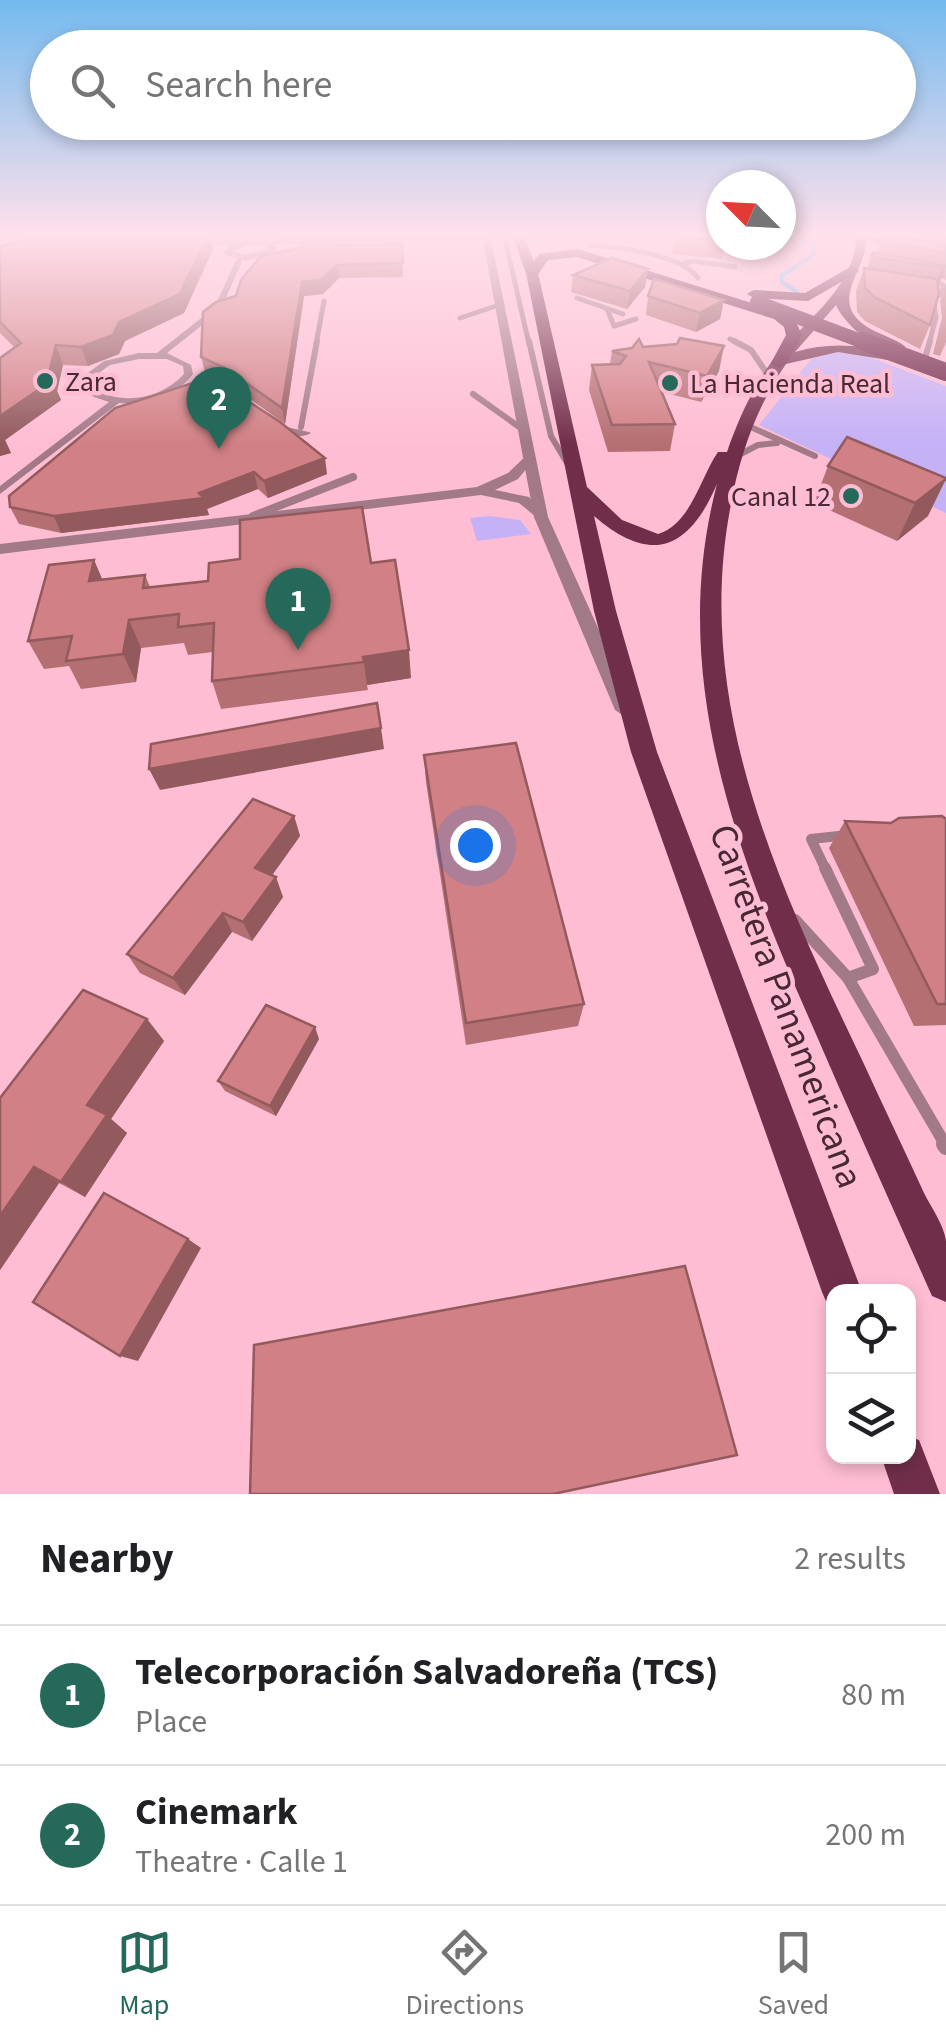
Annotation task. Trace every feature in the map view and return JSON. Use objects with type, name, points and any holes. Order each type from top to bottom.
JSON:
[{"type":"highway","points":[[741,305],[785,320],[794,335],[775,370]]},
{"type":"highway","points":[[764,305],[946,372]]},
{"type":"main road","name":"Carretera Panamericana","points":[[539,305],[619,669],[644,752],[839,1284]]},
{"type":"main road","name":"Carretera Panamericana","points":[[826,305],[775,370],[738,440],[711,562],[708,605],[712,693],[768,892],[946,1282]]},
{"type":"main road","points":[[844,305],[843,311],[855,325],[946,372]]},
{"type":"main road","points":[[775,370],[820,347],[854,348],[946,372]]},
{"type":"main road","points":[[577,481],[604,516],[629,534],[668,537],[689,522],[720,462],[738,440]]},
{"type":"main road","points":[[906,1464],[917,1494]]},
{"type":"street","points":[[160,355],[219,305]]},
{"type":"street","name":"Carretera Panamericana","points":[[502,305],[541,517],[644,752]]},
{"type":"street","points":[[184,382],[189,371],[186,365],[160,355],[122,358],[91,373],[86,381],[90,392],[117,400],[154,396],[184,382],[204,385]]},
{"type":"street","points":[[0,491],[117,400]]},
{"type":"street","points":[[264,418],[283,432],[303,430]]},
{"type":"street","points":[[0,549],[480,491],[513,476],[528,458]]},
{"type":"street","points":[[480,491],[524,500],[541,517]]},
{"type":"street","points":[[0,534],[20,544]]},
{"type":"lane","points":[[303,430],[323,305]]},
{"type":"lane","points":[[460,318],[500,305]]},
{"type":"lane","points":[[520,305],[551,436],[577,481]]},
{"type":"lane","points":[[597,305],[624,314]]},
{"type":"lane","points":[[925,358],[936,317],[934,305]]},
{"type":"lane","points":[[607,308],[614,326],[636,320]]},
{"type":"lane","points":[[730,339],[775,370]]},
{"type":"lane","points":[[473,394],[522,429]]},
{"type":"lane","points":[[738,440],[758,445],[783,443]]},
{"type":"lane","points":[[738,440],[783,443],[815,456]]},
{"type":"lane","points":[[250,517],[354,477]]},
{"type":"lane","points":[[811,839],[870,832]]},
{"type":"lane","points":[[811,839],[874,969],[848,978]]},
{"type":"lane","points":[[811,839],[857,841]]},
{"type":"lane","points":[[768,892],[848,978],[946,1147]]},
{"type":"shaded area","points":[[817,351],[859,353],[946,386],[946,513],[759,425]]},
{"type":"shaded area","points":[[470,518],[520,520],[531,534],[477,541]]},
{"type":"building","points":[[0,305],[157,305],[119,322],[113,335],[81,347],[56,345],[49,373],[53,380],[0,416],[0,358],[21,343],[0,322]]},
{"type":"building","points":[[212,305],[298,305],[282,408],[225,368],[201,357],[203,312]]},
{"type":"building","points":[[675,305],[715,305],[700,313]]},
{"type":"building","points":[[889,305],[936,305],[930,325]]},
{"type":"building","points":[[680,338],[724,346],[707,376],[649,362],[675,424],[612,425],[592,365],[620,364],[626,356],[612,351],[632,348],[639,339],[643,347],[677,344]]},
{"type":"building","points":[[211,377],[280,422],[325,458],[264,481],[254,472],[199,493],[204,498],[54,516],[10,507],[9,496],[115,408]]},
{"type":"building","points":[[847,437],[946,479],[915,503],[828,466]]},
{"type":"building","points":[[362,507],[371,563],[395,560],[409,650],[363,657],[364,662],[212,681],[214,623],[178,627],[179,614],[129,620],[123,654],[66,661],[72,636],[28,641],[49,565],[94,560],[89,581],[145,575],[143,588],[208,581],[209,563],[240,559],[240,520]]},
{"type":"building","points":[[377,703],[381,728],[149,769],[151,744]]},
{"type":"building","points":[[516,743],[584,1004],[466,1023],[424,755]]},
{"type":"building","points":[[253,799],[294,816],[255,868],[276,877],[243,922],[223,913],[173,978],[127,954]]},
{"type":"building","points":[[899,818],[946,819],[946,1004],[937,1004],[845,821],[891,823]]},
{"type":"building","points":[[83,990],[147,1019],[87,1105],[107,1115],[61,1182],[34,1167],[0,1216],[0,1098]]},
{"type":"building","points":[[266,1005],[315,1027],[270,1106],[218,1081]]},
{"type":"building","points":[[104,1193],[188,1239],[120,1356],[33,1302]]},
{"type":"building","points":[[685,1266],[737,1455],[553,1494],[250,1494],[254,1345]]},
{"type":"place","name":"Zara","points":[[45,381]]},
{"type":"place","name":"La Hacienda Real","points":[[670,383]]},
{"type":"place","name":"Cinemark","points":[[219,449]]},
{"type":"place","name":"Canal 12","points":[[851,496]]},
{"type":"place","name":"Telecorporación Salvadoreña (TCS)","points":[[298,650]]}]
